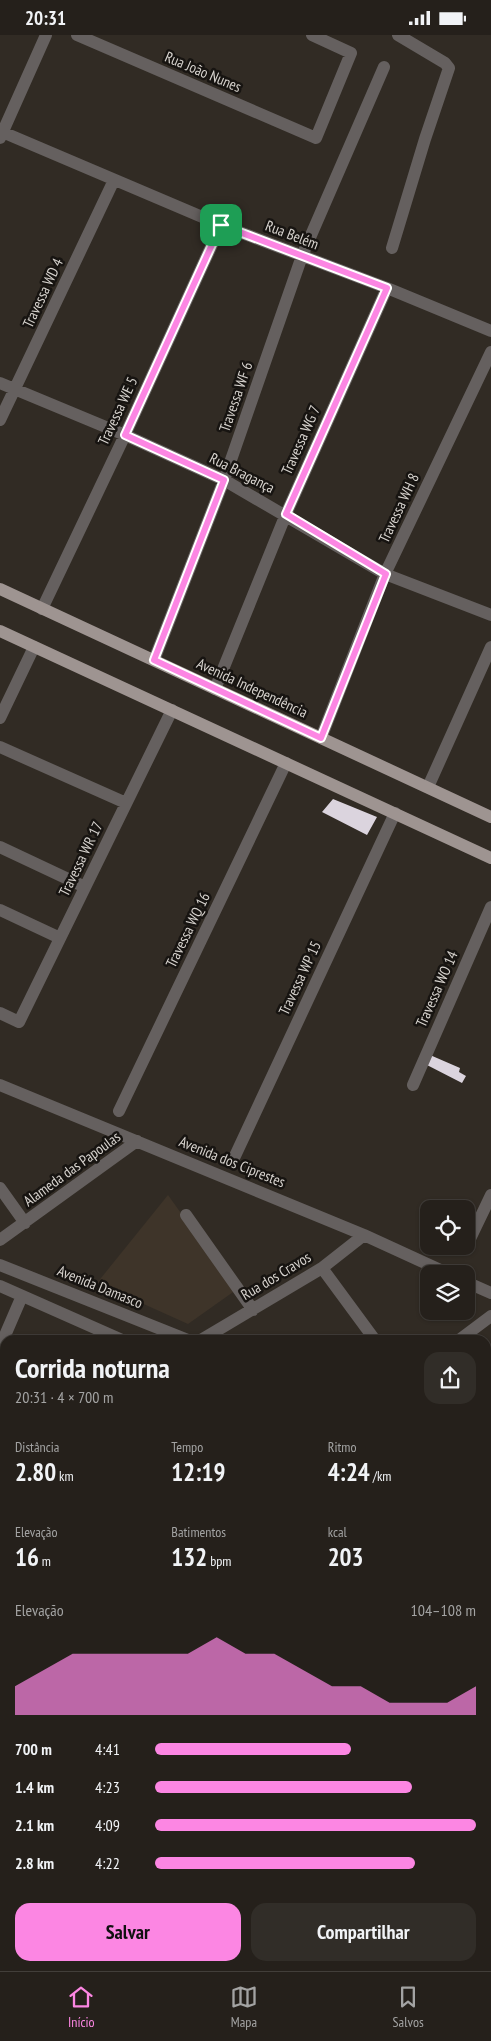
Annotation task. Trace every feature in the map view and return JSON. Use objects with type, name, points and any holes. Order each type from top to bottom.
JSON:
[{"type":"main road","name":"Avenida Independência","points":[[0,589],[491,817]]},
{"type":"main road","points":[[0,631],[491,858]]},
{"type":"street","points":[[1,134],[46,35]]},
{"type":"street","name":"Rua João Nunes","points":[[77,35],[316,138],[351,53],[312,35]]},
{"type":"street","points":[[392,248],[449,68],[445,63],[398,35]]},
{"type":"street","name":"Travessa WF 6","points":[[154,660],[224,480],[302,256],[384,67]]},
{"type":"street","name":"Rua Belém","points":[[1,134],[221,225],[387,288],[491,331]]},
{"type":"street","name":"Travessa WD 4","points":[[0,420],[114,180]]},
{"type":"street","name":"Travessa WE 5","points":[[42,609],[125,435],[221,225]]},
{"type":"street","name":"Travessa WG 7","points":[[215,689],[286,514],[387,288]]},
{"type":"street","name":"Travessa WH 8","points":[[321,738],[386,574],[491,352]]},
{"type":"street","name":"Rua Bragança","points":[[0,383],[125,435],[224,480],[286,514],[386,574],[491,615]]},
{"type":"street","points":[[0,718],[34,647]]},
{"type":"street","points":[[428,787],[491,647]]},
{"type":"street","name":"Travessa WR 17","points":[[0,1013],[19,1022],[172,710]]},
{"type":"street","points":[[0,747],[126,803]]},
{"type":"street","name":"Travessa WQ 16","points":[[119,1111],[286,763]]},
{"type":"street","name":"Travessa WP 15","points":[[235,1156],[395,813]]},
{"type":"street","points":[[0,847],[85,887]]},
{"type":"street","name":"Travessa WO 14","points":[[413,1085],[491,907]]},
{"type":"street","points":[[0,910],[60,938]]},
{"type":"street","name":"Avenida dos Ciprestes","points":[[0,1085],[364,1235],[429,1265]]},
{"type":"street","name":"Alameda das Papoulas","points":[[0,1240],[137,1141]]},
{"type":"street","points":[[0,1187],[24,1223]]},
{"type":"street","points":[[475,1228],[491,1195]]},
{"type":"street","points":[[186,1215],[253,1309]]},
{"type":"street","name":"Rua dos Cravos","points":[[210,1335],[322,1268],[364,1235]]},
{"type":"street","name":"Avenida Damasco","points":[[0,1265],[175,1335]]},
{"type":"street","points":[[322,1268],[371,1335]]},
{"type":"street","points":[[475,1285],[491,1293]]},
{"type":"street","points":[[0,1286],[111,1335]]},
{"type":"street","points":[[5,1335],[22,1296]]},
{"type":"street","points":[[474,1335],[491,1316]]},
{"type":"shaded area","points":[[168,1195],[236,1290],[188,1324],[97,1283]]},
{"type":"building","points":[[333,799],[377,817],[367,835],[322,812]]},
{"type":"building","points":[[430,1055],[460,1068],[459,1072],[466,1076],[462,1083],[425,1064]]},
{"type":"route","points":[[221,225],[387,288],[286,514],[386,574],[321,738],[154,660],[224,480],[125,435],[221,225]]}]
